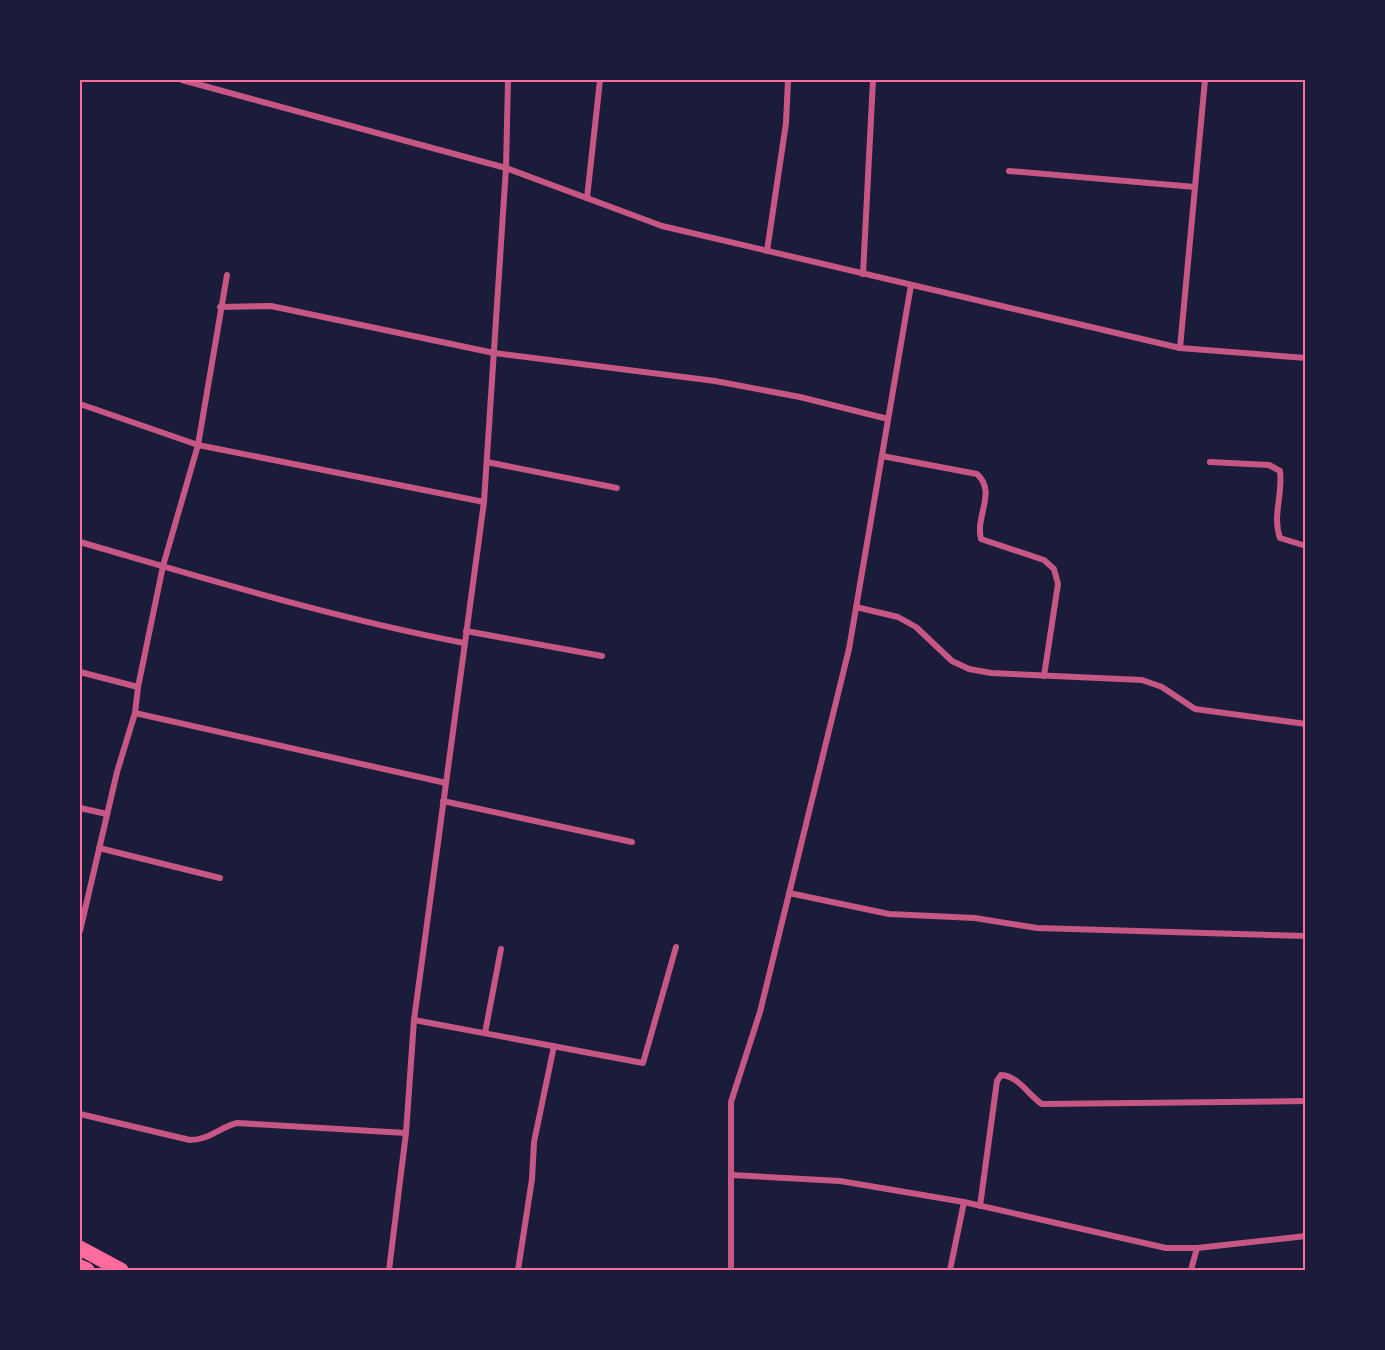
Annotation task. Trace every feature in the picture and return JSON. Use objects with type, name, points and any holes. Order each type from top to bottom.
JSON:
[{"type":"highway","points":[[80,1248],[121,1270]]},
{"type":"highway","points":[[80,1267],[87,1270]]},
{"type":"street","points":[[182,80],[506,168],[662,226],[1180,348],[1305,358]]},
{"type":"street","points":[[389,1270],[406,1132],[414,1020],[484,502],[506,168],[508,80]]},
{"type":"street","points":[[587,198],[600,80]]},
{"type":"street","points":[[767,251],[786,123],[788,80]]},
{"type":"street","points":[[863,274],[873,80]]},
{"type":"street","points":[[1180,348],[1205,80]]},
{"type":"street","points":[[1009,171],[1195,187]]},
{"type":"street","points":[[80,931],[107,814],[135,713],[138,687],[163,566],[198,445],[227,275]]},
{"type":"street","points":[[731,1270],[731,1102],[760,1012],[849,649],[911,285]]},
{"type":"street","points":[[220,307],[271,306],[494,352],[716,381],[800,397],[888,419]]},
{"type":"street","points":[[80,404],[198,445],[484,502]]},
{"type":"street","points":[[882,456],[977,474],[985,481],[987,493],[978,526],[981,538],[1044,560],[1054,569],[1058,584],[1044,676]]},
{"type":"street","points":[[487,462],[617,488]]},
{"type":"street","points":[[1210,462],[1269,465],[1280,471],[1282,487],[1275,523],[1280,538],[1305,546]]},
{"type":"street","points":[[80,542],[377,627],[464,643]]},
{"type":"street","points":[[856,607],[898,617],[916,627],[952,661],[969,669],[991,673],[1142,680],[1162,687],[1195,709],[1305,724]]},
{"type":"street","points":[[466,631],[602,656]]},
{"type":"street","points":[[80,672],[138,687]]},
{"type":"street","points":[[135,713],[446,783]]},
{"type":"street","points":[[443,801],[632,842]]},
{"type":"street","points":[[80,808],[107,814]]},
{"type":"street","points":[[99,848],[220,878]]},
{"type":"street","points":[[789,893],[889,914],[975,918],[1037,928],[1305,936]]},
{"type":"street","points":[[414,1020],[643,1063],[676,947]]},
{"type":"street","points":[[485,1033],[501,949]]},
{"type":"street","points":[[518,1270],[532,1179],[534,1143],[554,1046]]},
{"type":"street","points":[[980,1206],[997,1081],[1001,1075],[1008,1075],[1018,1081],[1042,1104],[1305,1101]]},
{"type":"street","points":[[80,1114],[190,1140],[200,1140],[226,1125],[237,1123],[406,1132]]},
{"type":"street","points":[[731,1175],[830,1180],[964,1202],[1143,1245],[1197,1248],[1305,1236]]},
{"type":"street","points":[[950,1270],[964,1202]]},
{"type":"street","points":[[1191,1270],[1197,1248]]}]
